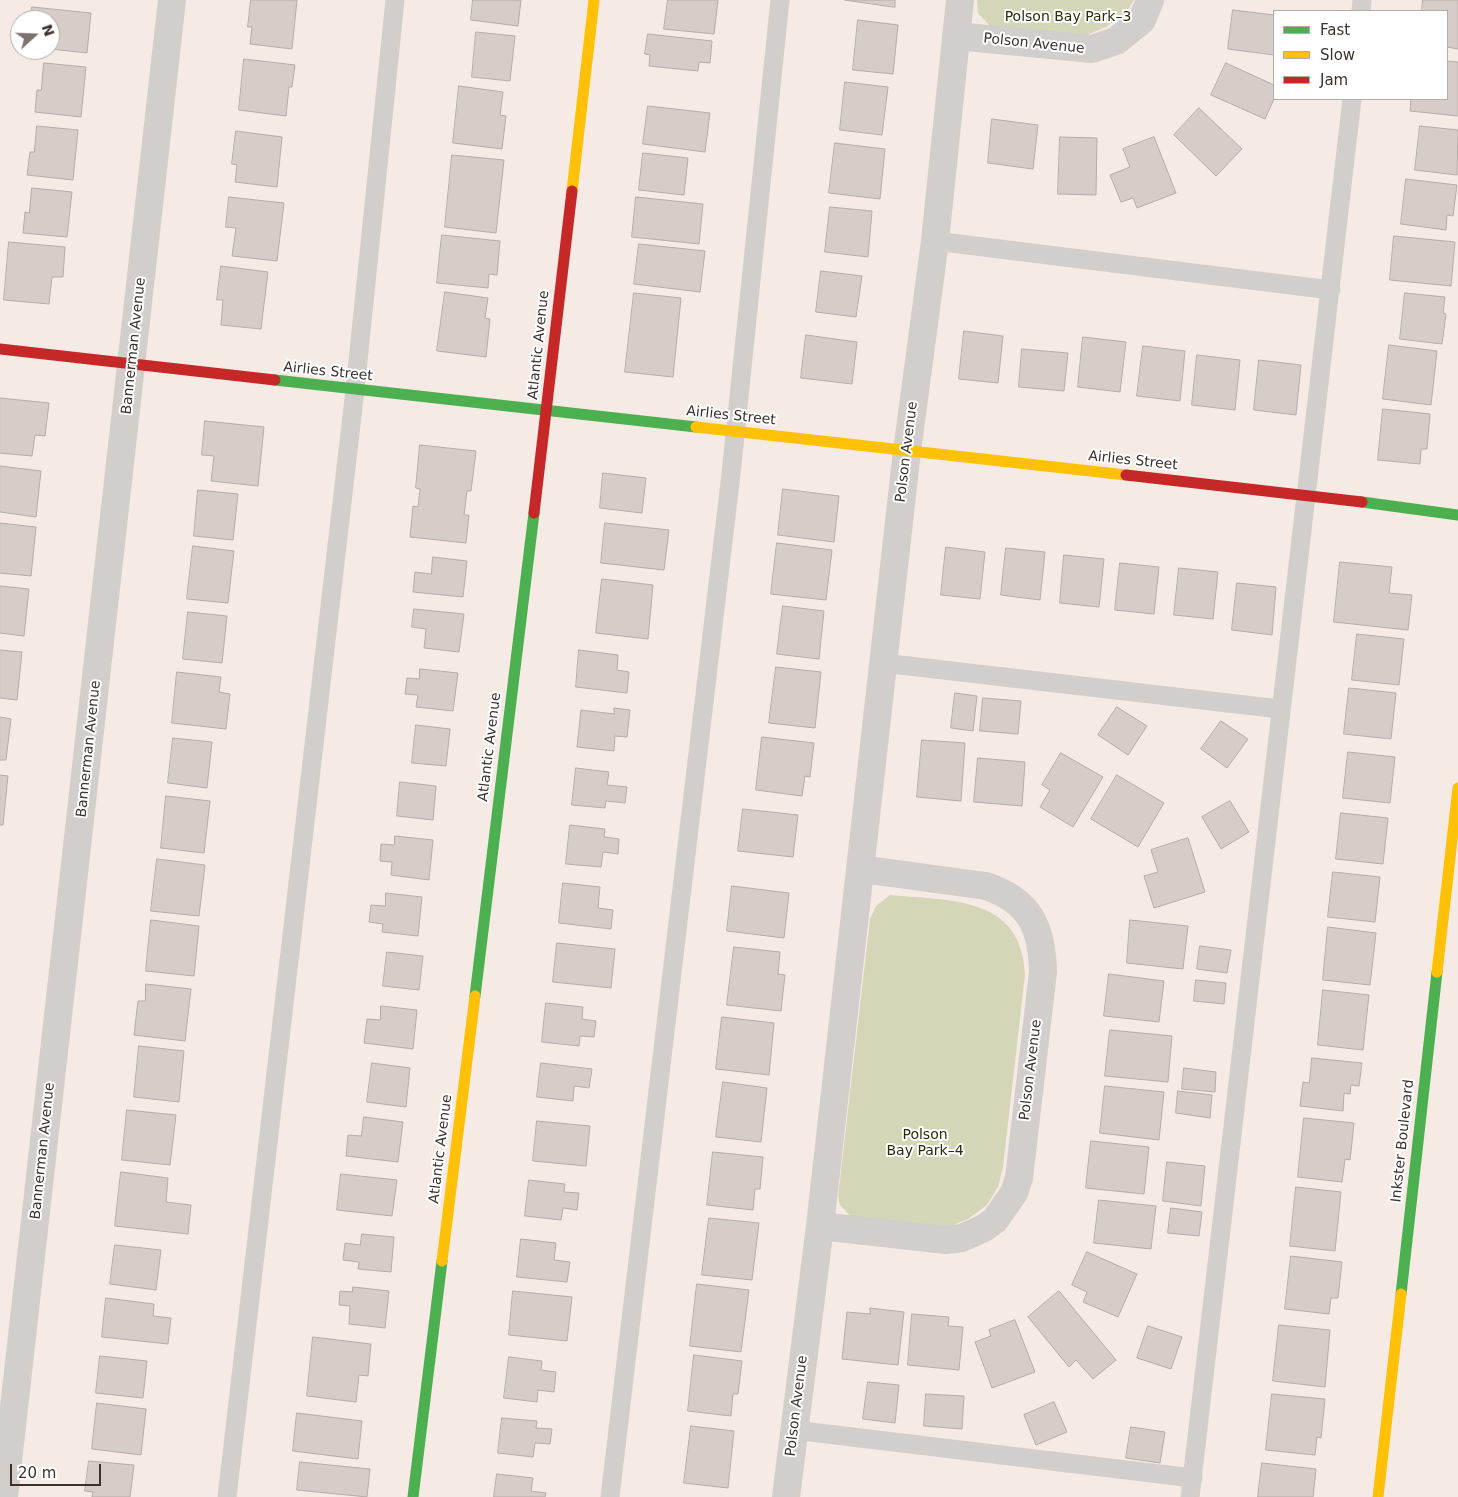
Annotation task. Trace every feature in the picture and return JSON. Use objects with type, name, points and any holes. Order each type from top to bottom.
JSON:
[{"type":"street","name":"Bannerman Avenue","points":[[4,1497],[172,0]]},
{"type":"street","name":"Atlantic Avenue","points":[[413,1497],[547,410],[594,0]]},
{"type":"street","name":"Polson Avenue","points":[[786,1497],[820,1226],[907,451],[934,241],[960,0]]},
{"type":"street","name":"Polson Avenue","points":[[956,36],[1092,50],[1116,41],[1142,20],[1150,0]]},
{"type":"street","name":"Airlies Street","points":[[0,349],[132,366],[547,410],[1306,495],[1458,515]]},
{"type":"street","name":"Inkster Boulevard","points":[[1378,1497],[1458,788]]},
{"type":"street","name":"Polson Avenue","points":[[820,1226],[946,1240],[974,1233],[995,1220],[1014,1193],[1019,1178],[1043,972],[1040,939],[1033,922],[1015,898],[986,886],[861,869]]},
{"type":"lane","points":[[227,1497],[356,390],[394,0]]},
{"type":"lane","points":[[610,1497],[735,432],[780,0]]},
{"type":"lane","points":[[1190,1497],[1352,100]]},
{"type":"lane","points":[[934,241],[1330,290]]},
{"type":"lane","points":[[883,663],[1280,710]]},
{"type":"lane","points":[[794,1430],[1193,1478]]},
{"type":"green space","name":"Polson Bay Park–3","points":[[977,0],[1134,0],[1126,13],[1106,27],[1087,35],[990,26],[978,13]]},
{"type":"green space","name":"Polson Bay Park–4","points":[[890,895],[959,902],[980,908],[997,917],[1011,930],[1021,949],[1025,975],[1003,1167],[998,1187],[987,1205],[968,1219],[949,1227],[852,1218],[840,1205],[838,1197],[870,919],[876,906]]},
{"type":"building","points":[[251,0],[297,0],[292,49],[250,44],[252,27],[248,27]]},
{"type":"building","points":[[473,0],[521,0],[518,26],[471,20]]},
{"type":"building","points":[[668,0],[718,0],[714,34],[664,29]]},
{"type":"building","points":[[845,0],[895,0],[895,7]]},
{"type":"building","points":[[1423,0],[1458,0],[1458,49],[1448,47],[1448,10],[1422,10]]},
{"type":"building","points":[[32,7],[91,13],[87,53],[60,50],[60,10],[32,10]]},
{"type":"building","points":[[1233,10],[1273,15],[1273,55],[1228,49]]},
{"type":"building","points":[[858,20],[898,25],[893,74],[853,70]]},
{"type":"building","points":[[476,32],[515,36],[510,81],[472,77]]},
{"type":"building","points":[[648,34],[712,41],[710,63],[699,62],[698,71],[649,66],[650,55],[645,54]]},
{"type":"building","points":[[244,59],[295,65],[292,87],[289,87],[286,116],[239,110]]},
{"type":"building","points":[[1448,61],[1458,62],[1458,116],[1410,111],[1411,100],[1448,100]]},
{"type":"building","points":[[44,63],[86,67],[81,117],[35,112],[37,90],[41,90]]},
{"type":"building","points":[[1226,63],[1273,85],[1274,100],[1265,119],[1211,95]]},
{"type":"building","points":[[845,82],[888,87],[882,135],[840,130]]},
{"type":"building","points":[[459,86],[503,92],[500,115],[506,116],[502,149],[453,143]]},
{"type":"building","points":[[648,106],[710,113],[705,152],[643,144]]},
{"type":"building","points":[[1199,108],[1242,149],[1216,176],[1174,135]]},
{"type":"building","points":[[992,119],[1038,125],[1033,169],[988,163]]},
{"type":"building","points":[[37,126],[78,130],[73,180],[27,175],[30,152],[34,152]]},
{"type":"building","points":[[1420,126],[1458,130],[1457,175],[1415,170]]},
{"type":"building","points":[[236,131],[282,137],[277,187],[235,182],[237,165],[232,164]]},
{"type":"building","points":[[1060,137],[1097,138],[1096,195],[1058,194]]},
{"type":"building","points":[[1154,137],[1176,193],[1137,208],[1133,198],[1121,202],[1110,175],[1130,167],[1123,149]]},
{"type":"building","points":[[835,143],[885,149],[880,199],[829,193]]},
{"type":"building","points":[[643,153],[688,158],[684,195],[639,190]]},
{"type":"building","points":[[452,155],[504,160],[496,233],[445,227]]},
{"type":"building","points":[[1406,179],[1457,185],[1453,216],[1447,215],[1446,230],[1401,224]]},
{"type":"building","points":[[32,188],[72,192],[67,237],[23,233],[25,212],[29,213]]},
{"type":"building","points":[[229,197],[284,203],[277,261],[232,256],[236,228],[226,227]]},
{"type":"building","points":[[636,197],[703,204],[699,244],[632,237]]},
{"type":"building","points":[[830,207],[872,211],[868,257],[825,252]]},
{"type":"building","points":[[442,235],[500,241],[497,275],[489,274],[488,288],[437,283]]},
{"type":"building","points":[[1394,236],[1455,242],[1451,286],[1390,280]]},
{"type":"building","points":[[9,242],[65,247],[63,277],[52,277],[49,304],[4,300]]},
{"type":"building","points":[[639,244],[705,251],[700,292],[634,284]]},
{"type":"building","points":[[221,266],[268,272],[261,329],[221,325],[223,300],[217,300]]},
{"type":"building","points":[[821,271],[862,276],[856,317],[816,312]]},
{"type":"building","points":[[445,292],[488,298],[485,318],[490,319],[486,357],[437,351]]},
{"type":"building","points":[[634,293],[681,298],[673,377],[625,372]]},
{"type":"building","points":[[1405,293],[1445,297],[1443,313],[1446,314],[1442,344],[1400,339]]},
{"type":"building","points":[[964,331],[1003,336],[998,383],[959,379]]},
{"type":"building","points":[[806,335],[857,342],[852,384],[801,378]]},
{"type":"building","points":[[1083,337],[1126,342],[1120,392],[1078,387]]},
{"type":"building","points":[[1389,345],[1437,351],[1431,405],[1383,399]]},
{"type":"building","points":[[1143,346],[1185,351],[1180,401],[1137,396]]},
{"type":"building","points":[[1022,349],[1068,353],[1064,391],[1019,387]]},
{"type":"building","points":[[1197,355],[1240,360],[1235,410],[1192,405]]},
{"type":"building","points":[[1259,360],[1301,365],[1296,415],[1254,410]]},
{"type":"building","points":[[0,398],[49,403],[45,436],[35,435],[32,456],[0,453]]},
{"type":"building","points":[[1383,409],[1430,414],[1427,449],[1421,449],[1420,464],[1378,460]]},
{"type":"building","points":[[205,421],[264,427],[258,486],[211,481],[214,456],[202,455]]},
{"type":"building","points":[[420,445],[476,451],[471,491],[467,491],[464,515],[469,515],[466,543],[410,537],[413,506],[418,507],[420,489],[416,488]]},
{"type":"building","points":[[0,466],[41,471],[36,517],[0,512]]},
{"type":"building","points":[[603,473],[646,478],[642,513],[600,508]]},
{"type":"building","points":[[783,489],[839,496],[834,542],[778,535]]},
{"type":"building","points":[[198,490],[238,494],[233,540],[194,536]]},
{"type":"building","points":[[0,523],[36,527],[31,576],[0,573]]},
{"type":"building","points":[[605,523],[669,530],[664,570],[601,563]]},
{"type":"building","points":[[777,543],[832,550],[826,600],[771,594]]},
{"type":"building","points":[[193,546],[234,551],[228,603],[187,599]]},
{"type":"building","points":[[946,547],[985,552],[980,599],[941,595]]},
{"type":"building","points":[[1006,548],[1045,552],[1040,600],[1001,595]]},
{"type":"building","points":[[1064,555],[1104,559],[1099,607],[1060,603]]},
{"type":"building","points":[[433,557],[467,561],[463,597],[413,592],[415,572],[431,574]]},
{"type":"building","points":[[1340,562],[1392,567],[1389,593],[1412,595],[1408,630],[1334,622]]},
{"type":"building","points":[[1120,563],[1159,567],[1154,614],[1115,610]]},
{"type":"building","points":[[1179,568],[1218,572],[1213,619],[1174,615]]},
{"type":"building","points":[[602,579],[653,585],[648,639],[596,633]]},
{"type":"building","points":[[1237,583],[1276,587],[1272,635],[1232,630]]},
{"type":"building","points":[[0,586],[29,589],[24,636],[0,633]]},
{"type":"building","points":[[783,606],[824,611],[819,659],[777,654]]},
{"type":"building","points":[[414,609],[464,614],[459,652],[424,648],[426,629],[412,627]]},
{"type":"building","points":[[188,612],[227,616],[222,663],[183,659]]},
{"type":"building","points":[[1357,634],[1404,639],[1399,685],[1352,680]]},
{"type":"building","points":[[0,650],[22,652],[17,700],[0,698]]},
{"type":"building","points":[[579,650],[618,655],[617,670],[629,672],[627,693],[576,687]]},
{"type":"building","points":[[776,667],[821,672],[815,728],[769,723]]},
{"type":"building","points":[[420,669],[458,673],[453,711],[416,707],[418,695],[405,694],[407,678],[419,679]]},
{"type":"building","points":[[177,672],[221,677],[219,692],[230,694],[226,729],[172,723]]},
{"type":"building","points":[[1349,688],[1396,693],[1391,739],[1344,734]]},
{"type":"building","points":[[955,693],[977,696],[973,731],[951,728]]},
{"type":"building","points":[[983,698],[1021,701],[1018,734],[980,731]]},
{"type":"building","points":[[1117,707],[1147,726],[1128,755],[1098,735]]},
{"type":"building","points":[[614,708],[630,710],[627,737],[615,736],[614,751],[577,747],[581,710],[614,714]]},
{"type":"building","points":[[0,717],[11,719],[6,760],[0,760]]},
{"type":"building","points":[[1221,721],[1248,739],[1227,768],[1201,749]]},
{"type":"building","points":[[416,725],[450,729],[446,766],[412,763]]},
{"type":"building","points":[[762,737],[814,743],[810,777],[805,776],[802,796],[756,790]]},
{"type":"building","points":[[173,738],[212,742],[207,788],[168,783]]},
{"type":"building","points":[[922,740],[965,743],[961,801],[917,797]]},
{"type":"building","points":[[1348,752],[1395,757],[1390,803],[1343,798]]},
{"type":"building","points":[[1061,753],[1103,777],[1073,827],[1040,807],[1050,790],[1042,785]]},
{"type":"building","points":[[978,758],[1025,762],[1022,806],[974,802]]},
{"type":"building","points":[[576,768],[609,772],[607,785],[627,787],[625,803],[606,801],[605,808],[572,805]]},
{"type":"building","points":[[0,775],[8,776],[3,825],[0,825]]},
{"type":"building","points":[[1117,775],[1164,803],[1138,847],[1091,819]]},
{"type":"building","points":[[400,782],[436,786],[433,820],[397,816]]},
{"type":"building","points":[[166,796],[210,801],[204,853],[161,848]]},
{"type":"building","points":[[1230,801],[1249,832],[1221,849],[1202,817]]},
{"type":"building","points":[[743,809],[798,815],[793,857],[738,851]]},
{"type":"building","points":[[1341,813],[1388,818],[1383,864],[1336,859]]},
{"type":"building","points":[[570,825],[605,829],[604,837],[619,839],[618,854],[603,852],[601,867],[566,864]]},
{"type":"building","points":[[395,836],[433,840],[429,880],[391,875],[392,862],[380,861],[381,844],[394,845]]},
{"type":"building","points":[[1188,838],[1205,892],[1154,908],[1144,876],[1158,872],[1151,850]]},
{"type":"building","points":[[157,859],[205,865],[199,916],[151,911]]},
{"type":"building","points":[[1333,872],[1380,877],[1375,922],[1328,917]]},
{"type":"building","points":[[563,883],[600,887],[598,908],[613,910],[611,929],[559,923]]},
{"type":"building","points":[[732,886],[789,893],[784,938],[727,931]]},
{"type":"building","points":[[386,893],[422,897],[418,936],[382,932],[383,924],[369,922],[371,905],[385,906]]},
{"type":"building","points":[[151,920],[199,926],[194,976],[146,971]]},
{"type":"building","points":[[1130,920],[1188,926],[1183,969],[1127,963]]},
{"type":"building","points":[[1328,927],[1376,933],[1370,985],[1323,980]]},
{"type":"building","points":[[557,943],[615,949],[611,988],[553,982]]},
{"type":"building","points":[[1200,946],[1231,950],[1227,973],[1197,969]]},
{"type":"building","points":[[734,947],[780,952],[778,974],[785,975],[781,1011],[727,1005]]},
{"type":"building","points":[[387,952],[423,956],[419,990],[383,986]]},
{"type":"building","points":[[1109,974],[1164,981],[1159,1022],[1104,1016]]},
{"type":"building","points":[[1196,980],[1226,983],[1224,1004],[1194,1001]]},
{"type":"building","points":[[146,984],[191,989],[185,1041],[134,1035],[138,1001],[145,1001]]},
{"type":"building","points":[[1323,990],[1369,995],[1363,1050],[1318,1045]]},
{"type":"building","points":[[546,1003],[583,1007],[582,1019],[596,1021],[594,1037],[580,1036],[579,1046],[542,1042]]},
{"type":"building","points":[[381,1006],[417,1010],[413,1049],[364,1043],[367,1019],[380,1020]]},
{"type":"building","points":[[722,1017],[774,1023],[769,1075],[716,1069]]},
{"type":"building","points":[[1110,1030],[1172,1036],[1168,1082],[1105,1076]]},
{"type":"building","points":[[139,1046],[184,1051],[179,1102],[134,1097]]},
{"type":"building","points":[[1312,1058],[1362,1063],[1359,1086],[1351,1085],[1350,1094],[1344,1093],[1343,1111],[1300,1106],[1303,1082],[1309,1083]]},
{"type":"building","points":[[372,1063],[410,1068],[406,1107],[367,1102]]},
{"type":"building","points":[[541,1063],[592,1069],[589,1088],[574,1086],[573,1101],[537,1097]]},
{"type":"building","points":[[1184,1068],[1216,1072],[1215,1092],[1182,1089]]},
{"type":"building","points":[[723,1082],[767,1088],[761,1142],[716,1137]]},
{"type":"building","points":[[1105,1086],[1164,1092],[1159,1140],[1100,1133]]},
{"type":"building","points":[[1178,1091],[1212,1095],[1210,1118],[1176,1113]]},
{"type":"building","points":[[127,1110],[176,1115],[170,1165],[122,1160]]},
{"type":"building","points":[[364,1117],[403,1122],[398,1162],[346,1156],[348,1135],[361,1136]]},
{"type":"building","points":[[1304,1118],[1354,1123],[1350,1160],[1345,1159],[1342,1182],[1298,1177]]},
{"type":"building","points":[[537,1121],[590,1126],[586,1166],[533,1161]]},
{"type":"building","points":[[1091,1141],[1149,1147],[1144,1194],[1086,1188]]},
{"type":"building","points":[[713,1152],[763,1157],[760,1189],[755,1189],[753,1210],[707,1205]]},
{"type":"building","points":[[1167,1162],[1205,1166],[1201,1206],[1163,1201]]},
{"type":"building","points":[[121,1172],[168,1178],[166,1202],[191,1205],[188,1234],[115,1226]]},
{"type":"building","points":[[341,1174],[397,1180],[392,1216],[337,1210]]},
{"type":"building","points":[[529,1180],[565,1184],[564,1192],[579,1193],[577,1210],[563,1208],[561,1220],[525,1216]]},
{"type":"building","points":[[1296,1187],[1341,1192],[1335,1251],[1290,1246]]},
{"type":"building","points":[[1099,1200],[1156,1206],[1151,1249],[1094,1243]]},
{"type":"building","points":[[1171,1208],[1202,1212],[1199,1236],[1168,1233]]},
{"type":"building","points":[[709,1218],[759,1223],[752,1280],[702,1275]]},
{"type":"building","points":[[362,1234],[394,1237],[391,1272],[358,1269],[359,1262],[343,1260],[345,1243],[360,1245]]},
{"type":"building","points":[[521,1239],[556,1243],[554,1260],[570,1262],[567,1282],[517,1277]]},
{"type":"building","points":[[115,1245],[161,1250],[156,1290],[110,1284]]},
{"type":"building","points":[[1087,1252],[1137,1274],[1118,1317],[1083,1302],[1087,1292],[1072,1285]]},
{"type":"building","points":[[1291,1256],[1342,1262],[1338,1298],[1331,1298],[1329,1314],[1285,1309]]},
{"type":"building","points":[[697,1284],[749,1290],[741,1352],[690,1346]]},
{"type":"building","points":[[353,1287],[389,1291],[385,1328],[349,1324],[350,1306],[339,1305],[340,1291],[352,1292]]},
{"type":"building","points":[[513,1291],[572,1297],[567,1341],[509,1335]]},
{"type":"building","points":[[1059,1291],[1116,1360],[1093,1379],[1076,1360],[1069,1367],[1028,1317]]},
{"type":"building","points":[[106,1298],[154,1304],[153,1316],[171,1318],[168,1344],[102,1337]]},
{"type":"building","points":[[870,1308],[904,1312],[898,1365],[842,1359],[847,1312],[870,1314]]},
{"type":"building","points":[[912,1314],[949,1317],[948,1326],[963,1327],[959,1370],[908,1365]]},
{"type":"building","points":[[1015,1320],[1035,1372],[992,1388],[975,1342],[991,1336],[989,1330]]},
{"type":"building","points":[[1279,1325],[1330,1330],[1325,1387],[1273,1381]]},
{"type":"building","points":[[1148,1326],[1182,1337],[1171,1369],[1137,1358]]},
{"type":"building","points":[[313,1337],[371,1344],[368,1376],[359,1375],[356,1402],[307,1396]]},
{"type":"building","points":[[694,1355],[742,1361],[738,1394],[733,1394],[731,1416],[688,1411]]},
{"type":"building","points":[[100,1356],[147,1361],[143,1398],[96,1393]]},
{"type":"building","points":[[509,1357],[542,1361],[541,1370],[556,1372],[554,1392],[538,1390],[537,1402],[504,1398]]},
{"type":"building","points":[[868,1382],[899,1385],[895,1423],[863,1419]]},
{"type":"building","points":[[926,1394],[964,1396],[962,1429],[924,1426]]},
{"type":"building","points":[[1272,1394],[1325,1399],[1321,1438],[1317,1437],[1315,1455],[1266,1450]]},
{"type":"building","points":[[1054,1402],[1067,1432],[1036,1445],[1024,1415]]},
{"type":"building","points":[[97,1403],[146,1409],[141,1455],[92,1449]]},
{"type":"building","points":[[297,1413],[362,1421],[358,1459],[293,1451]]},
{"type":"building","points":[[502,1418],[537,1421],[536,1428],[552,1429],[550,1444],[535,1443],[533,1457],[498,1453]]},
{"type":"building","points":[[691,1426],[734,1431],[728,1488],[684,1483]]},
{"type":"building","points":[[1131,1427],[1165,1432],[1160,1463],[1126,1458]]},
{"type":"building","points":[[89,1461],[134,1465],[130,1497],[92,1497],[93,1492],[85,1491]]},
{"type":"building","points":[[300,1462],[370,1469],[367,1497],[297,1490]]},
{"type":"building","points":[[1262,1463],[1316,1469],[1313,1497],[1258,1497]]},
{"type":"building","points":[[497,1474],[533,1478],[531,1491],[546,1493],[545,1497],[494,1497]]},
{"type":"traffic: fast","points":[[275,380],[696,427]]},
{"type":"traffic: fast","points":[[1362,502],[1458,515]]},
{"type":"traffic: fast","points":[[475,996],[534,513]]},
{"type":"traffic: fast","points":[[1401,1294],[1437,972]]},
{"type":"traffic: fast","points":[[413,1497],[442,1261]]},
{"type":"traffic: slow","points":[[572,191],[594,0]]},
{"type":"traffic: slow","points":[[696,427],[1126,475]]},
{"type":"traffic: slow","points":[[1437,972],[1458,788]]},
{"type":"traffic: slow","points":[[442,1261],[475,996]]},
{"type":"traffic: slow","points":[[1378,1497],[1401,1294]]},
{"type":"traffic: jam","points":[[534,513],[572,191]]},
{"type":"traffic: jam","points":[[0,349],[275,380]]},
{"type":"traffic: jam","points":[[1126,475],[1362,502]]}]
